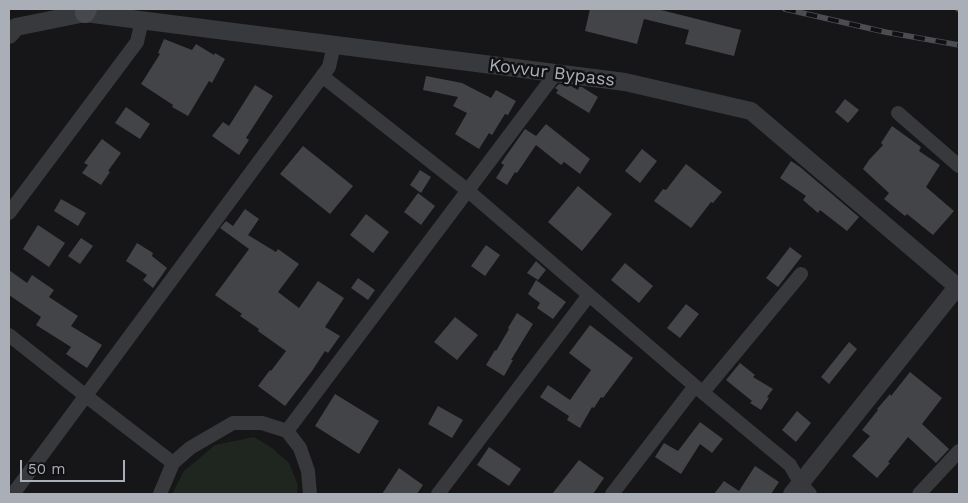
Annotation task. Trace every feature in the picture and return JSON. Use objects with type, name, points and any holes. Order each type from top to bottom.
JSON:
[{"type":"street","name":"Kovvur Bypass","points":[[9,35],[16,27],[86,11],[142,20],[625,82],[751,111],[959,286]]},
{"type":"street","points":[[9,213],[137,42],[142,20]]},
{"type":"street","points":[[12,494],[329,67],[334,45]]},
{"type":"street","points":[[287,431],[556,73]]},
{"type":"street","points":[[322,76],[467,190],[790,465],[801,491],[959,286]]},
{"type":"street","points":[[898,113],[959,166]]},
{"type":"street","points":[[612,494],[699,389],[801,274]]},
{"type":"street","points":[[438,494],[589,295]]},
{"type":"street","points":[[9,334],[173,463]]},
{"type":"street","points":[[160,494],[173,463],[190,448],[233,423],[262,423],[287,431],[300,448],[308,471],[310,494]]},
{"type":"street","points":[[919,494],[959,451]]},
{"type":"shaded area","points":[[254,437],[272,448],[289,463],[298,485],[297,494],[172,494],[184,471],[215,445]]},
{"type":"building","points":[[590,9],[657,9],[741,30],[734,56],[685,44],[689,30],[644,19],[637,44],[585,31]]},
{"type":"building","points":[[164,39],[192,50],[196,44],[214,55],[215,53],[225,59],[212,83],[209,81],[188,116],[172,107],[173,105],[141,84],[160,54],[158,53]]},
{"type":"building","points":[[426,76],[462,83],[491,98],[496,90],[516,101],[508,115],[505,114],[492,135],[489,133],[479,149],[455,134],[467,113],[453,106],[458,97],[423,90]]},
{"type":"building","points":[[559,84],[571,86],[578,90],[579,87],[582,87],[598,97],[589,113],[556,93],[558,90],[555,88]]},
{"type":"building","points":[[255,85],[273,96],[246,138],[249,140],[239,155],[212,136],[223,122],[229,126]]},
{"type":"building","points":[[845,99],[859,110],[848,123],[835,112]]},
{"type":"building","points":[[126,107],[150,124],[140,139],[115,123]]},
{"type":"building","points":[[546,124],[590,159],[580,174],[564,162],[561,165],[536,145],[507,185],[496,178],[504,165],[501,163],[525,129],[536,136]]},
{"type":"building","points":[[892,126],[921,147],[919,151],[940,165],[926,187],[954,211],[933,235],[907,214],[905,216],[884,199],[889,193],[863,169],[883,145],[881,143]]},
{"type":"building","points":[[102,139],[121,153],[101,185],[82,173],[88,165],[84,163]]},
{"type":"building","points":[[303,146],[353,186],[330,214],[280,174]]},
{"type":"building","points":[[642,149],[657,161],[640,183],[625,171]]},
{"type":"building","points":[[791,161],[859,217],[847,231],[820,210],[818,213],[803,200],[806,196],[780,178]]},
{"type":"building","points":[[686,164],[722,192],[713,203],[711,202],[691,228],[654,201],[663,189],[666,190]]},
{"type":"building","points":[[420,170],[431,177],[421,193],[410,185]]},
{"type":"building","points":[[578,186],[612,214],[582,251],[548,222]]},
{"type":"building","points":[[418,193],[435,206],[421,225],[404,212]]},
{"type":"building","points":[[61,199],[86,213],[78,226],[54,211]]},
{"type":"building","points":[[245,209],[259,219],[248,235],[276,252],[278,249],[299,264],[278,292],[299,308],[318,281],[344,298],[325,327],[340,336],[328,353],[325,351],[285,406],[258,386],[286,351],[240,316],[242,314],[215,295],[249,249],[220,228],[226,221],[233,226]]},
{"type":"building","points":[[366,214],[389,232],[373,253],[350,235]]},
{"type":"building","points":[[38,225],[65,243],[49,267],[23,249]]},
{"type":"building","points":[[81,238],[93,246],[80,264],[68,256]]},
{"type":"building","points":[[137,243],[153,253],[152,256],[167,268],[153,288],[143,280],[147,275],[126,261]]},
{"type":"building","points":[[486,245],[500,255],[485,276],[471,266]]},
{"type":"building","points":[[790,247],[802,256],[778,287],[766,278]]},
{"type":"building","points":[[536,261],[546,270],[538,280],[527,273]]},
{"type":"building","points":[[625,263],[653,286],[639,303],[611,280]]},
{"type":"building","points":[[9,270],[27,283],[32,275],[54,290],[49,297],[78,316],[71,326],[102,345],[87,368],[66,354],[71,347],[36,325],[41,317],[9,295]]},
{"type":"building","points":[[358,278],[375,290],[368,300],[351,288]]},
{"type":"building","points":[[536,280],[566,302],[553,319],[537,308],[540,303],[528,294]]},
{"type":"building","points":[[686,304],[699,314],[680,338],[667,328]]},
{"type":"building","points":[[517,313],[533,324],[511,360],[513,360],[504,376],[486,365]]},
{"type":"building","points":[[455,317],[478,335],[457,360],[434,342]]},
{"type":"building","points":[[590,325],[633,358],[603,398],[601,397],[594,408],[592,407],[580,428],[567,420],[569,416],[540,397],[548,385],[570,400],[591,370],[569,353]]},
{"type":"building","points":[[849,342],[857,349],[829,384],[821,377]]},
{"type":"building","points":[[740,363],[755,375],[753,377],[773,389],[761,410],[750,403],[752,401],[726,380]]},
{"type":"building","points":[[910,372],[942,398],[922,424],[949,449],[936,463],[908,437],[877,478],[852,456],[870,436],[862,430],[877,409],[890,394],[891,396]]},
{"type":"building","points":[[335,394],[379,421],[359,454],[315,426]]},
{"type":"building","points":[[438,406],[463,420],[452,438],[428,424]]},
{"type":"building","points":[[797,411],[811,423],[796,442],[782,430]]},
{"type":"building","points":[[700,422],[723,439],[712,453],[700,444],[681,474],[655,457],[664,443],[678,451]]},
{"type":"building","points":[[489,447],[521,469],[509,486],[477,465]]},
{"type":"building","points":[[579,460],[604,478],[593,494],[552,494]]},
{"type":"building","points":[[755,466],[779,482],[771,494],[714,494],[724,481],[739,491]]},
{"type":"building","points":[[399,468],[423,485],[417,494],[382,494]]},
{"type":"railway","points":[[785,9],[885,32],[959,45]]}]
